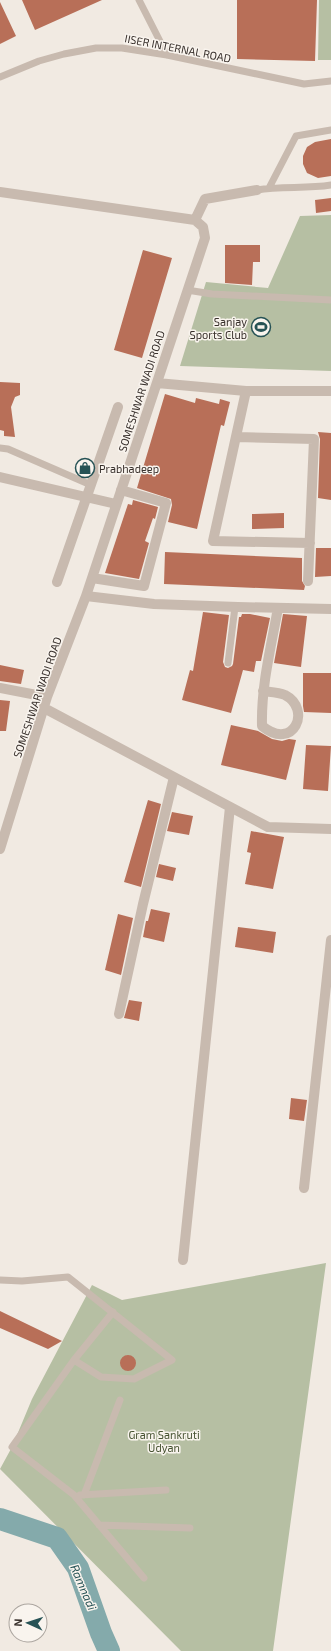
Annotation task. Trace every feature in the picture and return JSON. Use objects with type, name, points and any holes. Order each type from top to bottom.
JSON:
[{"type":"street","points":[[0,192],[195,220],[206,199],[257,190]]},
{"type":"street","name":"SOMESHWAR WADI ROAD","points":[[0,849],[47,697],[86,596],[205,238],[203,227],[195,220]]},
{"type":"street","points":[[157,383],[246,391],[331,391]]},
{"type":"street","points":[[246,391],[213,541],[310,543]]},
{"type":"street","points":[[58,582],[118,407]]},
{"type":"street","points":[[236,437],[314,439],[308,581]]},
{"type":"street","points":[[0,477],[116,504]]},
{"type":"street","points":[[92,578],[144,586],[166,503],[121,490]]},
{"type":"street","points":[[86,596],[154,604],[331,609]]},
{"type":"street","points":[[263,691],[286,696],[293,703],[299,718],[296,726],[291,732],[284,735],[275,734],[262,726],[263,691],[278,608]]},
{"type":"street","points":[[0,688],[47,697]]},
{"type":"street","points":[[44,708],[268,828],[331,829]]},
{"type":"street","points":[[119,1014],[143,904],[174,777]]},
{"type":"street","points":[[183,1260],[230,807]]},
{"type":"street","points":[[304,1188],[331,940]]},
{"type":"lane","points":[[139,0],[167,55]]},
{"type":"lane","name":"IISER INTERNAL ROAD","points":[[0,77],[39,61],[96,48],[122,48],[167,55],[304,84],[331,81]]},
{"type":"lane","points":[[269,188],[296,136],[331,130]]},
{"type":"lane","points":[[257,190],[331,185]]},
{"type":"lane","points":[[188,290],[212,294],[331,300]]},
{"type":"lane","points":[[0,448],[8,449],[91,485]]},
{"type":"lane","points":[[228,663],[235,607]]},
{"type":"lane","points":[[0,1280],[22,1281],[68,1277],[172,1360],[134,1379],[101,1376],[74,1360]]},
{"type":"lane","points":[[113,1312],[74,1360],[12,1447],[74,1495],[144,1578]]},
{"type":"lane","points":[[84,1495],[120,1400]]},
{"type":"lane","points":[[74,1495],[166,1490]]},
{"type":"lane","points":[[99,1525],[190,1528]]},
{"type":"green space","points":[[319,0],[331,0],[331,60],[318,60]]},
{"type":"green space","name":"Sanjay Sports Club","points":[[331,215],[331,371],[180,366],[206,282],[268,288],[300,216]]},
{"type":"green space","name":"Gram Sankruti Udyan","points":[[326,1263],[273,1651],[181,1651],[0,1469],[12,1447],[32,1399],[92,1285],[122,1300]]},
{"type":"building","points":[[22,0],[102,0],[35,30]]},
{"type":"building","points":[[237,0],[317,0],[315,61],[237,59]]},
{"type":"building","points":[[0,2],[16,36],[0,44]]},
{"type":"building","points":[[331,139],[331,176],[318,178],[307,173],[303,164],[303,156],[307,147],[315,142]]},
{"type":"building","points":[[331,198],[331,211],[316,213],[315,200]]},
{"type":"building","points":[[225,245],[260,245],[260,262],[253,262],[252,285],[225,283]]},
{"type":"building","points":[[143,250],[172,258],[142,358],[114,350]]},
{"type":"building","points":[[0,382],[20,383],[20,395],[15,397],[11,407],[15,437],[4,436],[4,431],[0,430]]},
{"type":"building","points":[[165,394],[195,403],[196,398],[219,404],[220,399],[230,402],[224,426],[221,425],[197,529],[168,522],[172,505],[171,499],[137,488]]},
{"type":"building","points":[[318,432],[331,433],[331,500],[318,498],[320,439]]},
{"type":"building","points":[[133,500],[158,507],[155,519],[153,518],[145,541],[149,543],[139,579],[105,573],[128,504],[132,505]]},
{"type":"building","points":[[284,513],[284,528],[252,529],[252,514]]},
{"type":"building","points":[[316,548],[331,548],[331,576],[315,577]]},
{"type":"building","points":[[165,552],[302,558],[302,581],[305,586],[304,590],[164,584]]},
{"type":"building","points":[[203,612],[229,615],[223,662],[225,667],[228,668],[233,664],[239,617],[241,617],[242,614],[250,614],[270,618],[261,661],[256,661],[254,672],[243,670],[231,713],[182,700],[190,670],[193,671]]},
{"type":"building","points":[[283,614],[307,616],[301,667],[274,663]]},
{"type":"building","points":[[0,665],[24,670],[21,684],[0,681]]},
{"type":"building","points":[[303,673],[331,673],[331,713],[304,712]]},
{"type":"building","points":[[0,700],[10,701],[6,731],[0,731]]},
{"type":"building","points":[[231,725],[258,731],[272,739],[282,741],[289,739],[296,740],[286,780],[221,765]]},
{"type":"building","points":[[306,745],[331,746],[328,791],[303,789]]},
{"type":"building","points":[[148,800],[161,804],[141,887],[124,882]]},
{"type":"building","points":[[172,812],[193,816],[189,835],[167,831]]},
{"type":"building","points":[[251,831],[284,837],[273,889],[245,884],[251,853],[247,852]]},
{"type":"building","points":[[159,864],[176,868],[173,881],[156,877]]},
{"type":"building","points":[[151,909],[170,913],[164,942],[143,937],[146,921],[148,921]]},
{"type":"building","points":[[118,914],[133,918],[121,975],[105,970]]},
{"type":"building","points":[[238,927],[276,932],[273,953],[235,947]]},
{"type":"building","points":[[129,1000],[142,1002],[139,1021],[124,1018]]},
{"type":"building","points":[[291,1098],[307,1100],[304,1121],[289,1119]]},
{"type":"building","points":[[0,1311],[62,1341],[48,1349],[0,1328]]},
{"type":"building","points":[[125,1355],[131,1355],[136,1360],[134,1369],[131,1371],[125,1371],[120,1366],[120,1360]]},
{"type":"waterway","name":"Ramnadi","points":[[0,1519],[57,1538],[78,1568],[109,1651]]},
{"type":"place","name":"Sanjay Sports Club","points":[[261,327]]},
{"type":"place","name":"Prabhadeep","points":[[85,468]]}]
